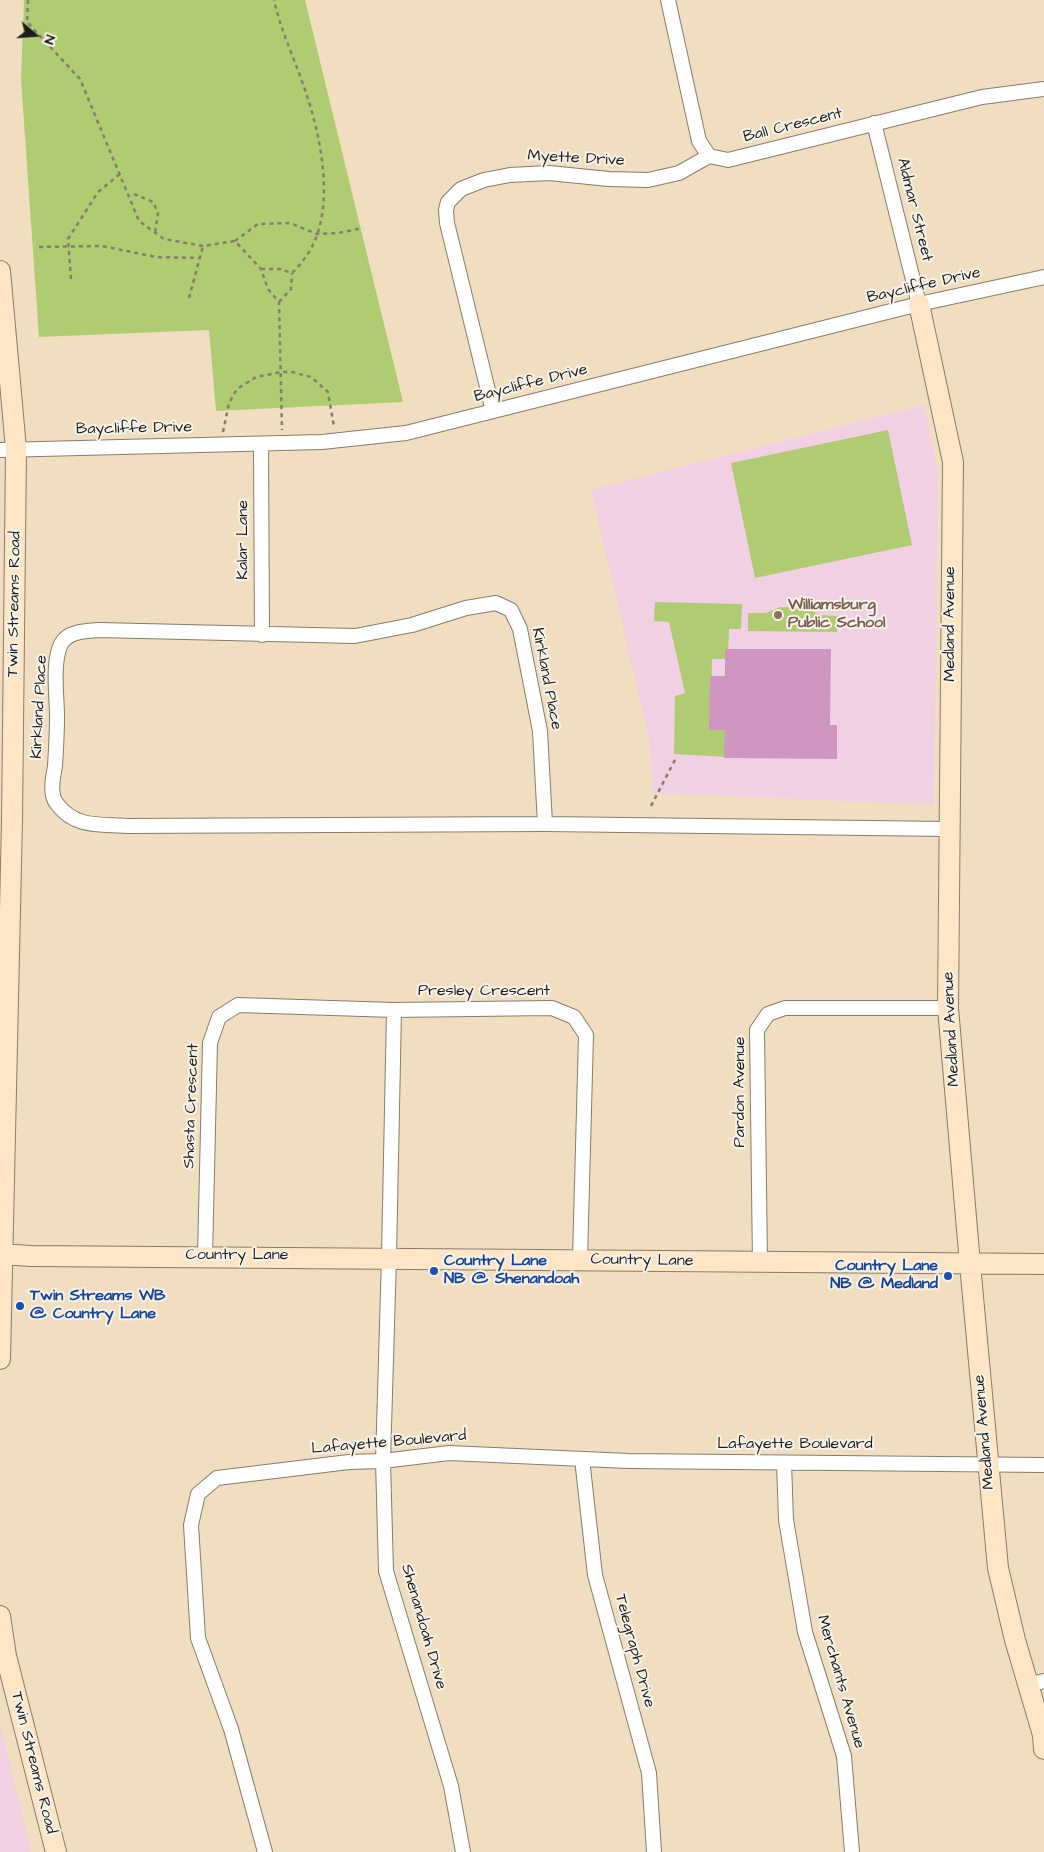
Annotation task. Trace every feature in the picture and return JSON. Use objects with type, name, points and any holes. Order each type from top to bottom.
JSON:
[{"type":"street","points":[[668,0],[699,141],[709,156]]},
{"type":"street","name":"Ball Crescent","points":[[709,156],[728,160],[982,97],[1044,89]]},
{"type":"street","name":"Aldmar Street","points":[[874,123],[920,304]]},
{"type":"street","name":"Myette Drive","points":[[493,411],[447,223],[446,210],[448,202],[461,189],[484,180],[510,174],[549,173],[609,179],[648,180],[679,173],[709,156]]},
{"type":"street","name":"Twin Streams Road","points":[[0,271],[8,449],[0,1359]]},
{"type":"street","name":"Baycliffe Drive","points":[[8,449],[282,444],[336,441],[406,433],[920,304],[1044,276]]},
{"type":"street","name":"Medland Avenue","points":[[920,304],[953,462],[948,1008],[998,1568],[1015,1640],[1036,1683],[1044,1749]]},
{"type":"street","name":"Kalar Lane","points":[[261,444],[262,635]]},
{"type":"street","name":"Kirkland Place","points":[[545,824],[540,731],[520,629],[511,610],[496,603],[466,608],[412,625],[356,636],[99,630],[81,631],[69,636],[62,643],[57,658],[57,719],[52,790],[56,802],[73,819],[84,823],[127,826],[545,824],[949,829]]},
{"type":"street","name":"Shasta Crescent","points":[[205,1256],[210,1043],[219,1017],[238,1005],[394,1010]]},
{"type":"street","name":"Presley Crescent","points":[[394,1010],[552,1008],[574,1017],[586,1035],[580,1260]]},
{"type":"street","name":"Pardon Avenue","points":[[760,1264],[757,1030],[768,1014],[784,1008],[948,1008]]},
{"type":"street","points":[[389,1257],[394,1010]]},
{"type":"street","name":"Country Lane","points":[[1,1255],[389,1257],[760,1264],[1044,1264]]},
{"type":"street","name":"Shenandoah Drive","points":[[389,1257],[383,1461],[386,1571],[451,1786],[463,1852]]},
{"type":"street","name":"Lafayette Boulevard","points":[[266,1852],[231,1729],[198,1638],[191,1525],[198,1494],[217,1478],[349,1462],[383,1461],[449,1453],[582,1459],[1044,1465]]},
{"type":"street","name":"Telegraph Drive","points":[[582,1459],[595,1575],[649,1773],[654,1852]]},
{"type":"street","name":"Merchants Avenue","points":[[784,1463],[786,1520],[805,1632],[844,1756],[852,1852]]},
{"type":"street","name":"Twin Streams Road","points":[[0,1616],[6,1656],[56,1852]]},
{"type":"path","points":[[28,0],[27,22],[80,79],[139,221],[155,233],[164,239],[203,246],[234,241],[258,224],[290,223],[317,234],[338,233],[363,228]]},
{"type":"path","points":[[274,0],[307,95],[319,144],[325,194],[317,234],[305,259],[292,273],[291,290],[279,302]]},
{"type":"path","points":[[71,279],[68,239],[98,192],[120,174]]},
{"type":"path","points":[[134,194],[153,202],[158,213],[155,233]]},
{"type":"path","points":[[234,241],[261,269],[268,289],[279,302],[282,444]]},
{"type":"path","points":[[39,247],[102,246],[156,257],[200,258]]},
{"type":"path","points":[[189,298],[203,246]]},
{"type":"path","points":[[261,269],[280,269],[292,273]]},
{"type":"path","points":[[220,445],[228,403],[237,389],[256,377],[281,372],[292,372],[311,377],[328,392],[336,441]]},
{"type":"path","points":[[651,806],[676,758]]},
{"type":"shaded area","name":"Williamsburg Public School","points":[[924,405],[938,473],[934,805],[653,793],[649,740],[591,490]]},
{"type":"shaded area","points":[[0,1726],[31,1852],[0,1852]]},
{"type":"green space","points":[[24,0],[305,0],[403,402],[216,411],[209,330],[39,337],[21,80]]},
{"type":"green space","points":[[888,430],[912,545],[755,578],[731,463]]},
{"type":"green space","points":[[655,602],[742,604],[741,629],[729,629],[728,659],[712,659],[711,724],[728,724],[727,757],[674,754],[675,696],[685,693],[669,622],[654,621]]},
{"type":"green space","points":[[780,607],[808,608],[819,615],[837,616],[837,632],[748,631],[748,613],[766,613]]},
{"type":"building","points":[[725,649],[831,649],[830,725],[837,725],[837,759],[724,758],[725,730],[709,730],[710,676],[725,676]]},
{"type":"place","name":"Williamsburg Public School","points":[[778,615]]},
{"type":"place","name":"Country Lane NB @ Shenandoah","points":[[434,1271]]},
{"type":"place","name":"Country Lane NB @ Medland","points":[[948,1276]]},
{"type":"place","name":"Twin Streams WB @ Country Lane","points":[[20,1306]]}]
